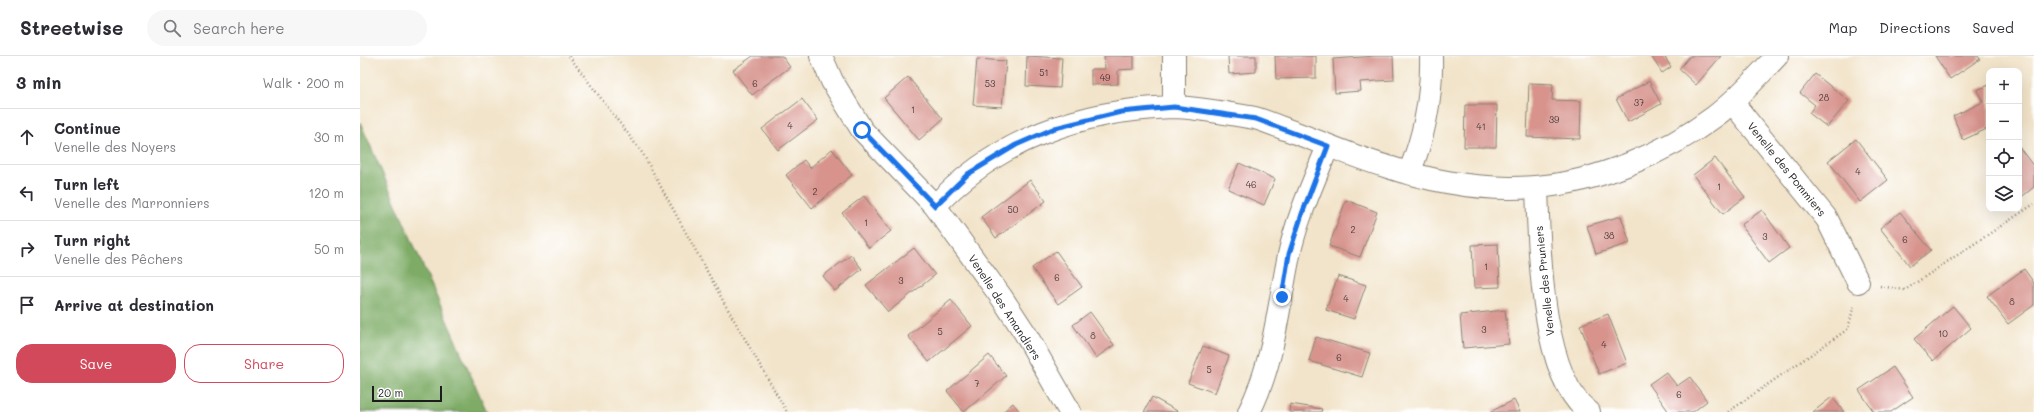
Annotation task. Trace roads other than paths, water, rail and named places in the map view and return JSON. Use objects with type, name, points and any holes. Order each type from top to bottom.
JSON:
[{"type":"street","name":"Venelle des Amandiers","points":[[821,56],[832,81],[862,130],[935,206],[1025,333],[1070,412]]},
{"type":"street","points":[[1174,56],[1174,107]]},
{"type":"street","points":[[1409,173],[1418,151],[1423,130],[1429,98],[1431,56]]},
{"type":"street","points":[[935,206],[968,174],[991,158],[1055,128],[1121,112],[1174,107],[1256,119],[1384,166],[1409,173],[1472,186],[1537,187],[1588,178],[1632,163],[1685,136],[1714,117],[1732,102],[1777,56]]},
{"type":"street","name":"Venelle des Pommiers","points":[[1732,102],[1827,219],[1858,282]]},
{"type":"street","points":[[1249,412],[1263,377],[1274,341],[1289,254],[1302,214],[1328,146]]},
{"type":"street","name":"Venelle des Pruniers","points":[[1537,187],[1546,317],[1553,352],[1572,394],[1589,412]]}]
